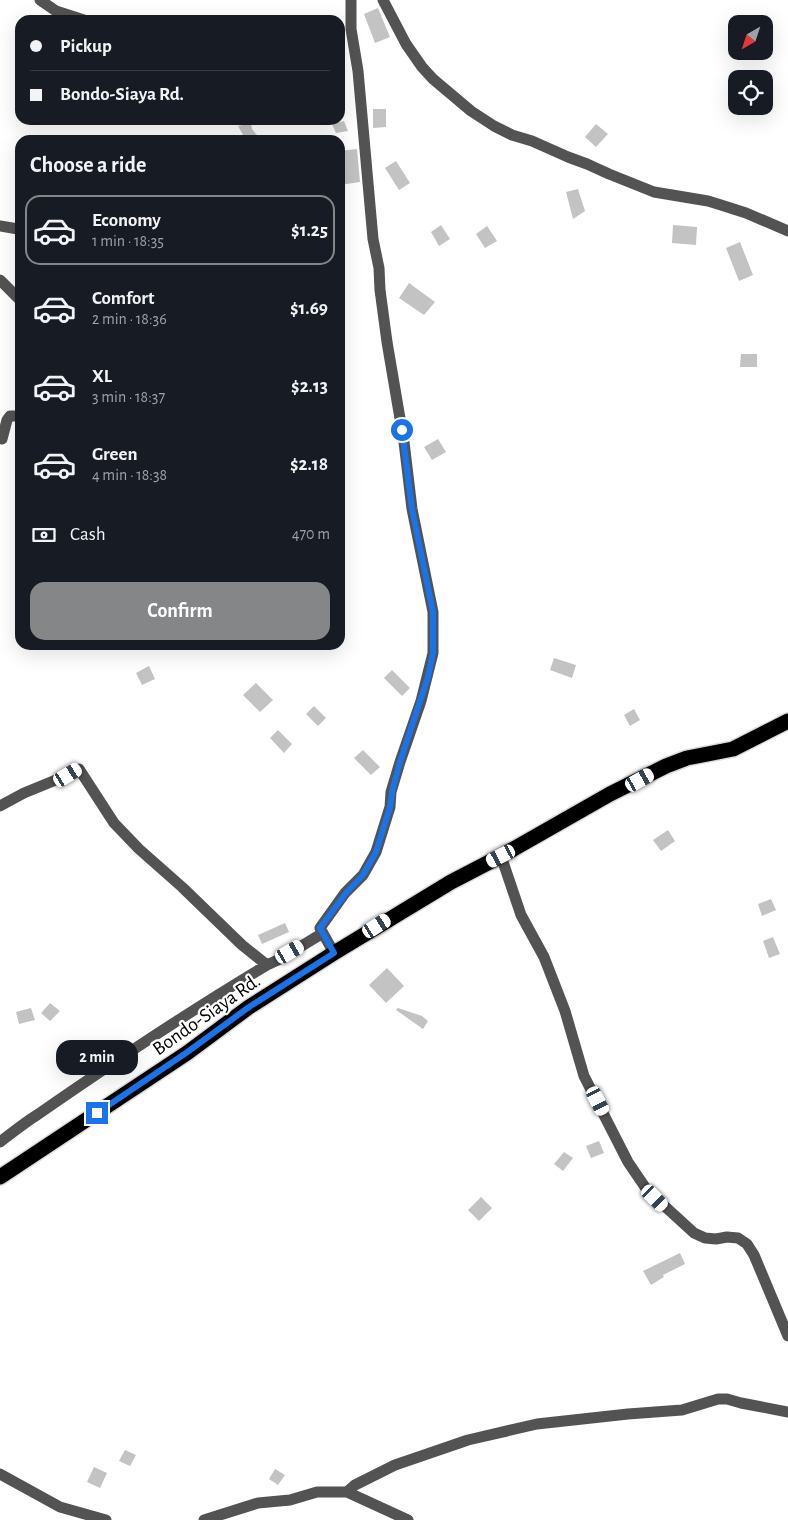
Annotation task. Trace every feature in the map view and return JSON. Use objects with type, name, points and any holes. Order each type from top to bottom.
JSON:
[{"type":"highway","name":"Bondo-Siaya Rd.","points":[[0,1178],[186,1053],[249,1007],[451,882],[610,794],[666,766],[686,758],[732,749],[788,721]]},
{"type":"street","points":[[40,0],[56,11],[68,15]]},
{"type":"street","points":[[334,953],[320,928],[346,893],[363,875],[376,852],[390,807],[400,762],[428,677],[433,653],[433,612],[412,509],[404,442],[380,290],[379,268],[373,240],[358,71],[346,29],[351,0]]},
{"type":"street","points":[[383,0],[416,60],[433,80],[470,111],[484,120],[512,135],[532,141],[568,158],[654,192],[714,203],[746,213],[788,231]]},
{"type":"street","points":[[0,226],[15,228]]},
{"type":"street","points":[[0,280],[15,295]]},
{"type":"street","points":[[2,438],[7,420],[10,416],[15,416]]},
{"type":"street","points":[[0,806],[24,793],[79,769],[114,822],[138,849],[266,965]]},
{"type":"street","points":[[501,856],[521,915],[541,951],[565,1011],[584,1076],[628,1162],[647,1190],[694,1233],[705,1238],[716,1239],[727,1236],[738,1238],[747,1244],[754,1255],[788,1336]]},
{"type":"street","points":[[0,1142],[34,1116],[206,1001],[323,933]]},
{"type":"street","points":[[346,1492],[355,1485],[395,1465],[468,1440],[537,1424],[682,1410],[718,1399],[727,1399],[788,1412]]},
{"type":"street","points":[[0,1474],[60,1507],[106,1520]]},
{"type":"street","points":[[204,1520],[258,1503],[290,1500],[317,1492],[346,1492],[408,1520]]},
{"type":"building","points":[[378,8],[390,37],[375,43],[364,14]]},
{"type":"building","points":[[373,109],[386,109],[386,127],[373,128]]},
{"type":"building","points":[[345,124],[348,131],[336,133],[332,125]]},
{"type":"building","points":[[596,124],[608,134],[596,147],[585,137]]},
{"type":"building","points":[[251,125],[257,135],[243,135],[238,126]]},
{"type":"building","points":[[357,149],[360,182],[345,184],[345,150]]},
{"type":"building","points":[[396,161],[410,183],[399,190],[385,168]]},
{"type":"building","points":[[578,189],[585,211],[573,219],[566,192]]},
{"type":"building","points":[[441,225],[450,239],[439,246],[431,232]]},
{"type":"building","points":[[673,225],[697,227],[696,245],[672,243]]},
{"type":"building","points":[[487,226],[497,241],[485,248],[476,234]]},
{"type":"building","points":[[740,242],[753,275],[739,281],[726,248]]},
{"type":"building","points":[[409,283],[435,302],[424,315],[399,298]]},
{"type":"building","points":[[741,354],[757,354],[757,367],[740,367]]},
{"type":"building","points":[[438,439],[446,452],[432,460],[424,447]]},
{"type":"building","points":[[554,658],[576,665],[572,678],[550,670]]},
{"type":"building","points":[[149,666],[155,679],[142,685],[136,673]]},
{"type":"building","points":[[392,670],[410,688],[402,696],[384,678]]},
{"type":"building","points":[[256,683],[273,700],[260,712],[243,695]]},
{"type":"building","points":[[314,706],[326,718],[318,726],[306,714]]},
{"type":"building","points":[[634,709],[640,720],[630,726],[624,715]]},
{"type":"building","points":[[278,730],[292,744],[284,753],[270,738]]},
{"type":"building","points":[[363,750],[380,767],[371,775],[354,758]]},
{"type":"building","points":[[668,830],[675,841],[661,851],[653,840]]},
{"type":"building","points":[[771,899],[776,910],[762,916],[758,904]]},
{"type":"building","points":[[285,923],[289,932],[262,944],[258,935]]},
{"type":"building","points":[[773,937],[780,954],[769,958],[763,941]]},
{"type":"building","points":[[387,968],[404,986],[386,1003],[369,985]]},
{"type":"building","points":[[50,1003],[60,1011],[50,1021],[41,1013]]},
{"type":"building","points":[[31,1008],[35,1020],[19,1024],[16,1012]]},
{"type":"building","points":[[398,1008],[422,1016],[428,1021],[423,1029],[396,1010]]},
{"type":"building","points":[[599,1141],[604,1153],[591,1158],[586,1146]]},
{"type":"building","points":[[564,1152],[573,1158],[563,1171],[554,1164]]},
{"type":"building","points":[[481,1197],[492,1208],[479,1221],[468,1210]]},
{"type":"building","points":[[680,1253],[685,1264],[663,1275],[664,1277],[651,1285],[643,1271]]},
{"type":"building","points":[[125,1450],[136,1455],[130,1466],[119,1461]]},
{"type":"building","points":[[94,1467],[107,1473],[100,1488],[87,1482]]},
{"type":"building","points":[[275,1469],[285,1475],[278,1485],[269,1479]]},
{"type":"route","points":[[97,1113],[136,1088],[249,1007],[334,953],[320,928],[346,893],[363,875],[376,852],[390,807],[400,762],[428,677],[433,653],[433,612],[412,509],[402,430]]}]
